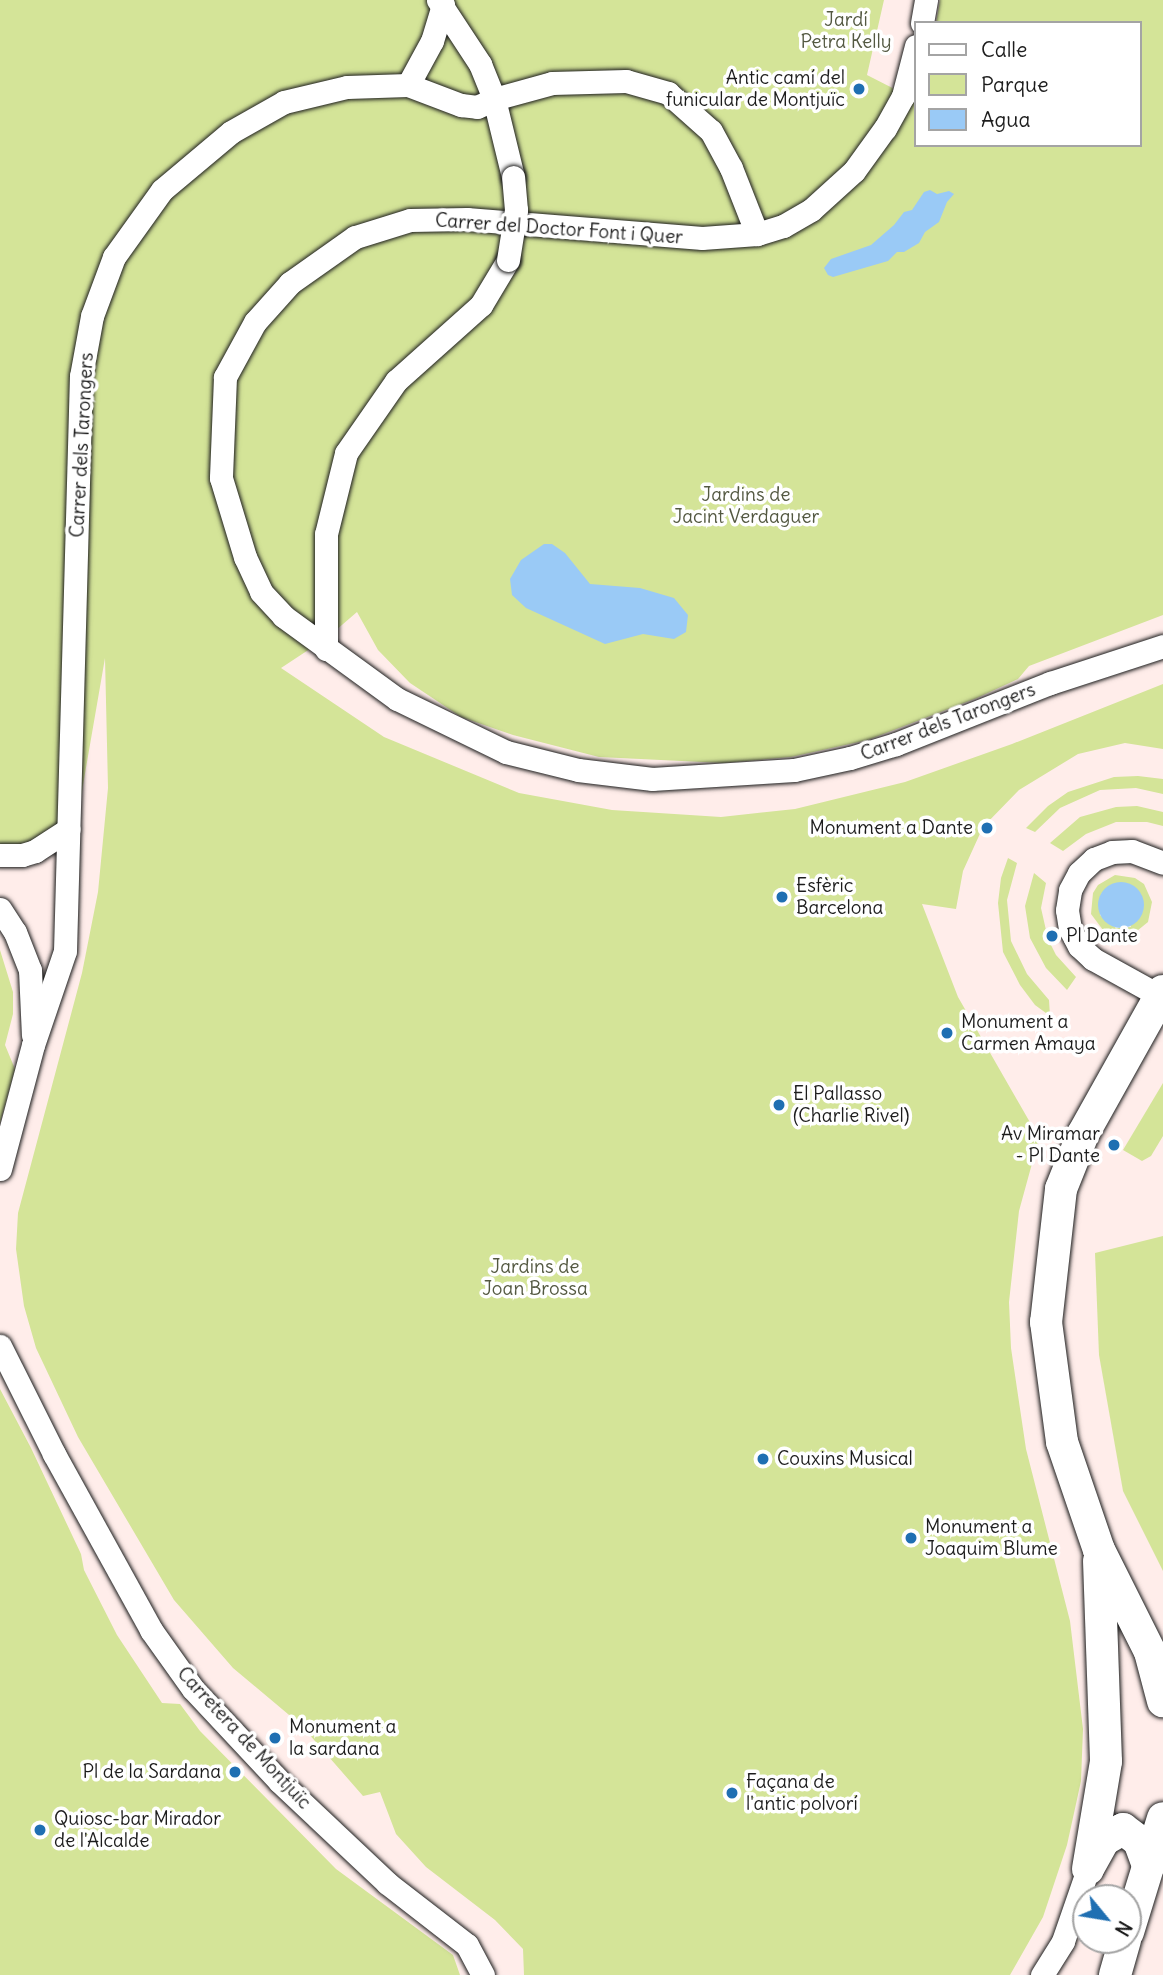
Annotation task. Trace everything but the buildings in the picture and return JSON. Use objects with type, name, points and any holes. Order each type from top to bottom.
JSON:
[{"type":"street","points":[[922,21],[926,0]]},
{"type":"street","points":[[408,85],[432,41],[440,2]]},
{"type":"street","points":[[326,649],[326,534],[346,453],[396,381],[481,305],[508,260],[516,210],[513,177],[494,99],[480,64],[440,2]]},
{"type":"street","name":"Carrer del Doctor Font i Quer","points":[[326,649],[283,616],[261,592],[245,557],[221,478],[225,377],[255,322],[290,283],[355,237],[410,220],[467,219],[702,238],[757,234],[783,226],[811,210],[853,171],[885,128],[903,96],[914,54]]},
{"type":"street","name":"Carrer dels Tarongers","points":[[0,1169],[33,1045],[65,951],[81,376],[92,316],[114,257],[162,190],[231,132],[284,102],[347,88],[408,85],[461,105],[477,107],[494,99],[552,83],[626,81],[668,93],[711,131],[731,168],[757,234]]},
{"type":"street","name":"Carrer dels Tarongers","points":[[326,649],[397,699],[506,752],[578,770],[652,779],[794,770],[850,758],[908,740],[1050,682],[1163,646]]},
{"type":"street","points":[[0,855],[22,855],[34,851],[69,829]]},
{"type":"street","points":[[1163,863],[1132,850],[1112,852],[1094,859],[1079,873],[1070,890],[1067,910],[1070,929],[1079,946],[1094,959],[1161,994],[1089,1122],[1061,1189],[1046,1322],[1062,1442],[1098,1550],[1150,1653],[1163,1701]]},
{"type":"street","name":"Carrer dels Tarongers","points":[[0,909],[15,932],[30,970],[33,1045]]},
{"type":"street","name":"Carretera de Montjuïc","points":[[0,1346],[54,1454],[151,1630],[192,1689],[280,1782],[387,1883],[467,1945],[483,1975]]},
{"type":"street","points":[[1042,1975],[1063,1941],[1088,1869],[1106,1761],[1105,1661],[1098,1550]]},
{"type":"street","points":[[1142,1886],[1163,1818]]},
{"type":"street","points":[[1088,1869],[1104,1840],[1123,1829],[1139,1841],[1148,1866]]},
{"type":"street","points":[[1115,1975],[1121,1954]]},
{"type":"green space","points":[[0,0],[884,0],[867,75],[914,99],[914,147],[1142,147],[1142,21],[936,21],[940,0],[1163,0],[1163,615],[1029,666],[1018,679],[977,698],[868,740],[791,757],[723,763],[599,757],[513,735],[461,717],[410,683],[378,650],[357,612],[328,637],[281,668],[384,737],[519,793],[612,810],[721,817],[795,809],[905,782],[1012,744],[1163,684],[1163,749],[1125,743],[1078,754],[1019,790],[983,827],[963,871],[956,909],[922,904],[958,997],[1039,1138],[1019,1211],[1009,1302],[1011,1348],[1026,1449],[1070,1621],[1083,1729],[1081,1781],[1067,1845],[1043,1917],[1010,1975],[524,1975],[523,1949],[495,1920],[426,1867],[396,1834],[380,1792],[363,1796],[301,1725],[233,1668],[174,1600],[78,1437],[36,1348],[24,1306],[16,1249],[18,1213],[82,973],[98,892],[108,788],[105,658],[74,837],[0,847]]},
{"type":"green space","points":[[1114,777],[1163,779],[1163,794],[1136,788],[1100,790],[1060,808],[1035,832],[1026,828],[1048,806],[1068,792]]},
{"type":"green space","points":[[1137,806],[1163,812],[1163,826],[1147,822],[1116,822],[1086,834],[1063,851],[1050,843],[1080,817],[1116,807]]},
{"type":"green space","points":[[1008,858],[1017,863],[1007,900],[1011,941],[1027,974],[1049,1000],[1050,1016],[1035,1005],[1020,985],[1003,952],[998,903],[1001,878]]},
{"type":"green space","points":[[1034,873],[1046,883],[1041,908],[1048,939],[1056,955],[1076,977],[1067,990],[1046,968],[1030,938],[1025,906]]},
{"type":"green space","points":[[1115,875],[1135,878],[1144,884],[1152,902],[1148,922],[1132,935],[1122,936],[1103,930],[1091,914],[1093,893],[1098,885]],"holes":[[[1114,884],[1131,927],[1116,928],[1100,915],[1101,894]]]},
{"type":"green space","points":[[0,950],[13,992],[13,1014],[5,1045],[15,1069],[0,1123]]},
{"type":"green space","points":[[1163,1083],[1163,1136],[1151,1156],[1142,1161],[1123,1150]]},
{"type":"green space","points":[[1163,1236],[1163,1571],[1123,1491],[1099,1355],[1095,1253]]},
{"type":"green space","points":[[0,1389],[31,1448],[81,1554],[84,1570],[117,1635],[162,1703],[180,1704],[200,1731],[336,1869],[453,1955],[460,1975],[0,1975]]},
{"type":"water","points":[[930,190],[937,194],[949,191],[954,194],[947,202],[939,222],[925,232],[919,243],[904,252],[897,252],[888,261],[833,277],[828,275],[824,268],[831,259],[871,245],[894,225],[904,212],[912,210],[924,192]]},
{"type":"water","points":[[544,544],[552,544],[565,553],[590,584],[640,588],[674,598],[688,615],[686,632],[674,639],[643,634],[605,644],[526,608],[512,595],[510,579],[521,560]]},
{"type":"water","points":[[1121,882],[1137,889],[1144,905],[1137,921],[1121,928],[1105,921],[1098,905],[1105,889]]},
{"type":"place","name":"Antic camí del funicular de Montjuïc","points":[[859,89]]},
{"type":"place","name":"Monument a Dante","points":[[987,828]]},
{"type":"place","name":"Esfèric Barcelona","points":[[782,897]]},
{"type":"place","name":"Pl Dante","points":[[1052,936]]},
{"type":"place","name":"Monument a Carmen Amaya","points":[[947,1033]]},
{"type":"place","name":"El Pallasso (Charlie Rivel)","points":[[779,1105]]},
{"type":"place","name":"Av Miramar - Pl Dante","points":[[1114,1145]]},
{"type":"place","name":"Couxins Musical","points":[[763,1459]]},
{"type":"place","name":"Monument a Joaquim Blume","points":[[911,1538]]},
{"type":"place","name":"Monument a la sardana","points":[[275,1738]]},
{"type":"place","name":"Pl de la Sardana","points":[[235,1772]]},
{"type":"place","name":"Façana de l'antic polvorí","points":[[732,1793]]},
{"type":"place","name":"Quiosc-bar Mirador de l'Alcalde","points":[[40,1830]]},
{"type":"park label","name":"Jardí Petra Kelly","points":[[846,31]]},
{"type":"park label","name":"Jardins de Jacint Verdaguer","points":[[746,506]]},
{"type":"park label","name":"Jardins de Joan Brossa","points":[[535,1278]]}]
